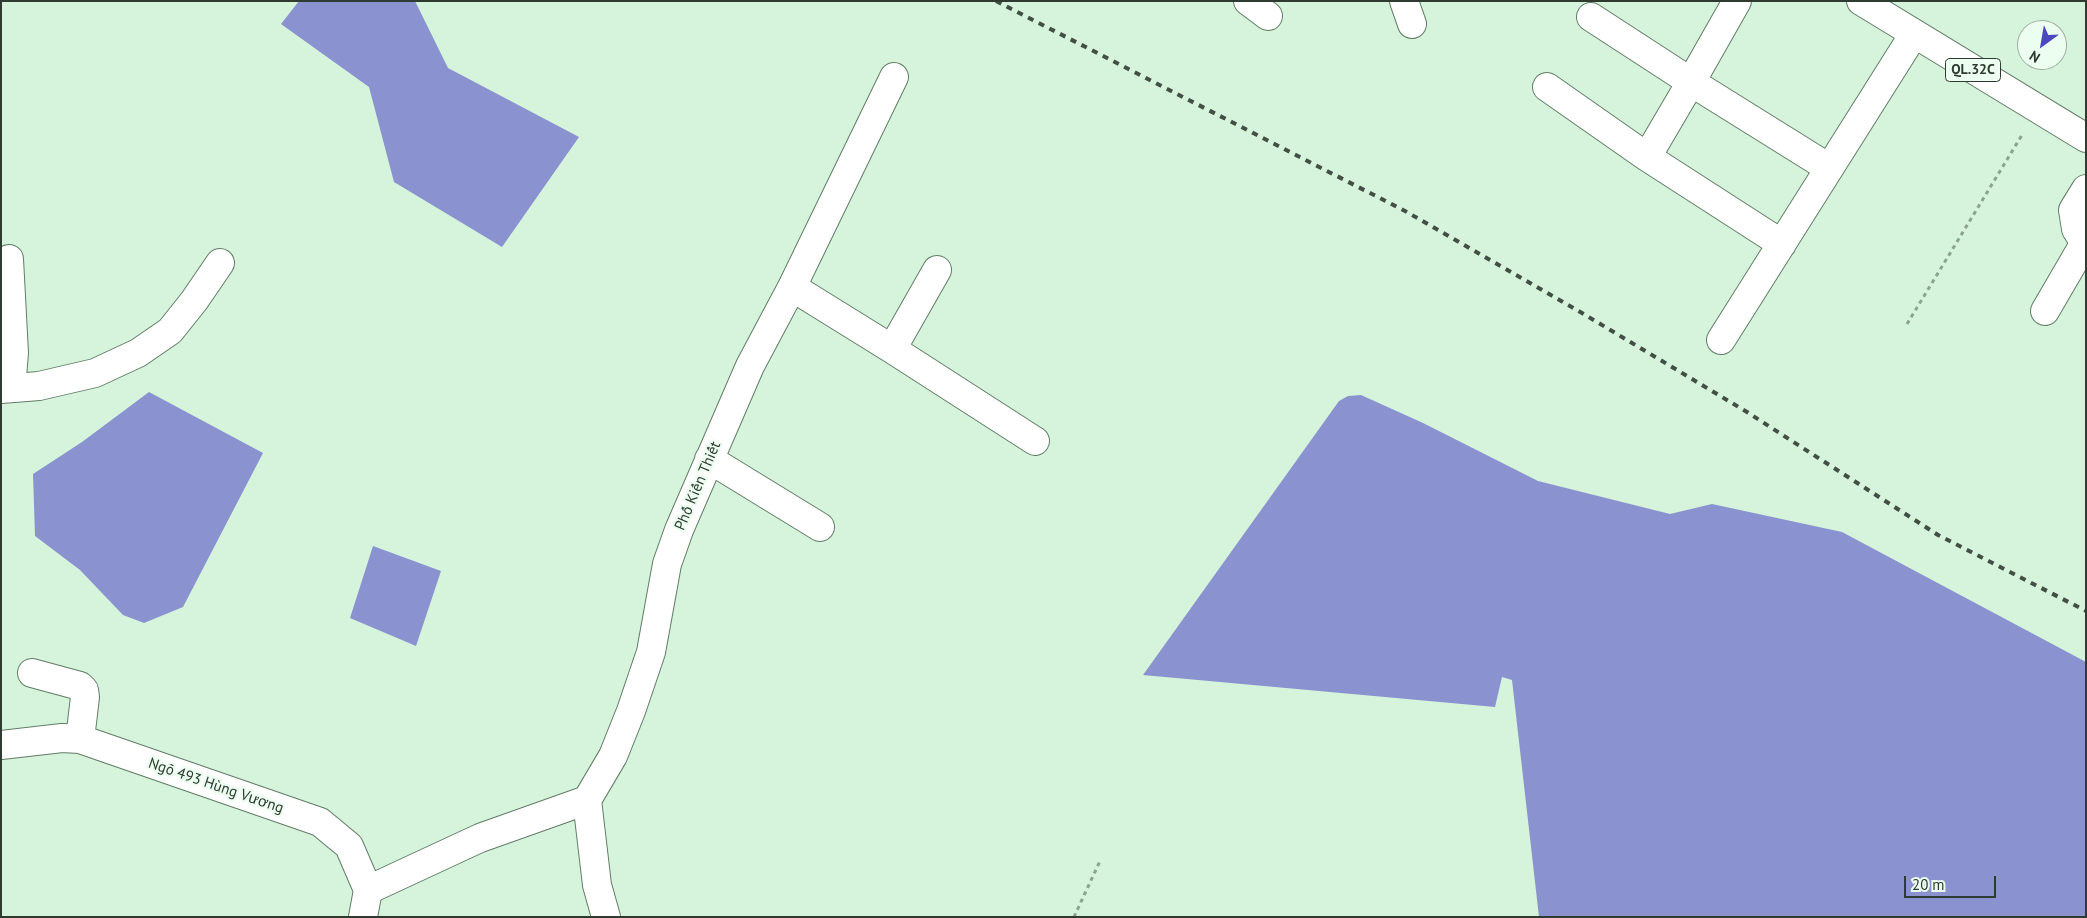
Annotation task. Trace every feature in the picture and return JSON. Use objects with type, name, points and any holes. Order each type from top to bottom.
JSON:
[{"type":"main road","points":[[1648,157],[1737,1]]},
{"type":"main road","name":"QL.32C","points":[[1861,1],[2086,138]]},
{"type":"main road","points":[[1591,17],[1829,168]]},
{"type":"main road","points":[[1721,340],[1914,34]]},
{"type":"main road","name":"Phố Kiến Thiết","points":[[588,800],[613,756],[632,711],[651,652],[668,564],[679,530],[709,459],[750,366],[792,287],[894,77]]},
{"type":"main road","points":[[1547,87],[1648,157],[1782,244]]},
{"type":"main road","points":[[2046,311],[2085,245],[2076,229],[2073,210],[2086,189]]},
{"type":"main road","points":[[9,259],[14,353],[6,388],[39,386],[95,373],[138,353],[170,331],[194,301],[220,263]]},
{"type":"main road","points":[[892,348],[936,270]]},
{"type":"main road","points":[[792,287],[892,348],[1035,442]]},
{"type":"main road","points":[[709,459],[820,526]]},
{"type":"main road","points":[[32,673],[80,686],[84,690],[85,697],[80,740]]},
{"type":"main road","name":"Ngõ 493 Hùng Vương","points":[[1,745],[62,738],[80,740],[320,822],[348,846],[368,890]]},
{"type":"main road","points":[[363,917],[368,890],[480,838],[588,800],[597,885],[606,917]]},
{"type":"path","points":[[1907,324],[2038,109]]},
{"type":"path","points":[[1074,917],[1100,860]]},
{"type":"water","points":[[299,1],[415,1],[448,68],[579,137],[502,247],[394,182],[369,87],[281,24]]},
{"type":"water","points":[[149,392],[263,453],[183,607],[144,623],[123,615],[80,570],[35,536],[33,474],[82,442]]},
{"type":"water","points":[[1361,395],[1423,423],[1538,481],[1670,514],[1712,504],[1842,532],[2086,662],[2086,917],[1539,917],[1512,680],[1502,677],[1495,707],[1143,675],[1339,401],[1348,396]]},
{"type":"water","points":[[373,546],[441,571],[416,646],[350,618]]},
{"type":"railway","points":[[996,1],[1405,211],[1577,310],[1747,412],[1938,535],[2086,611]]}]
